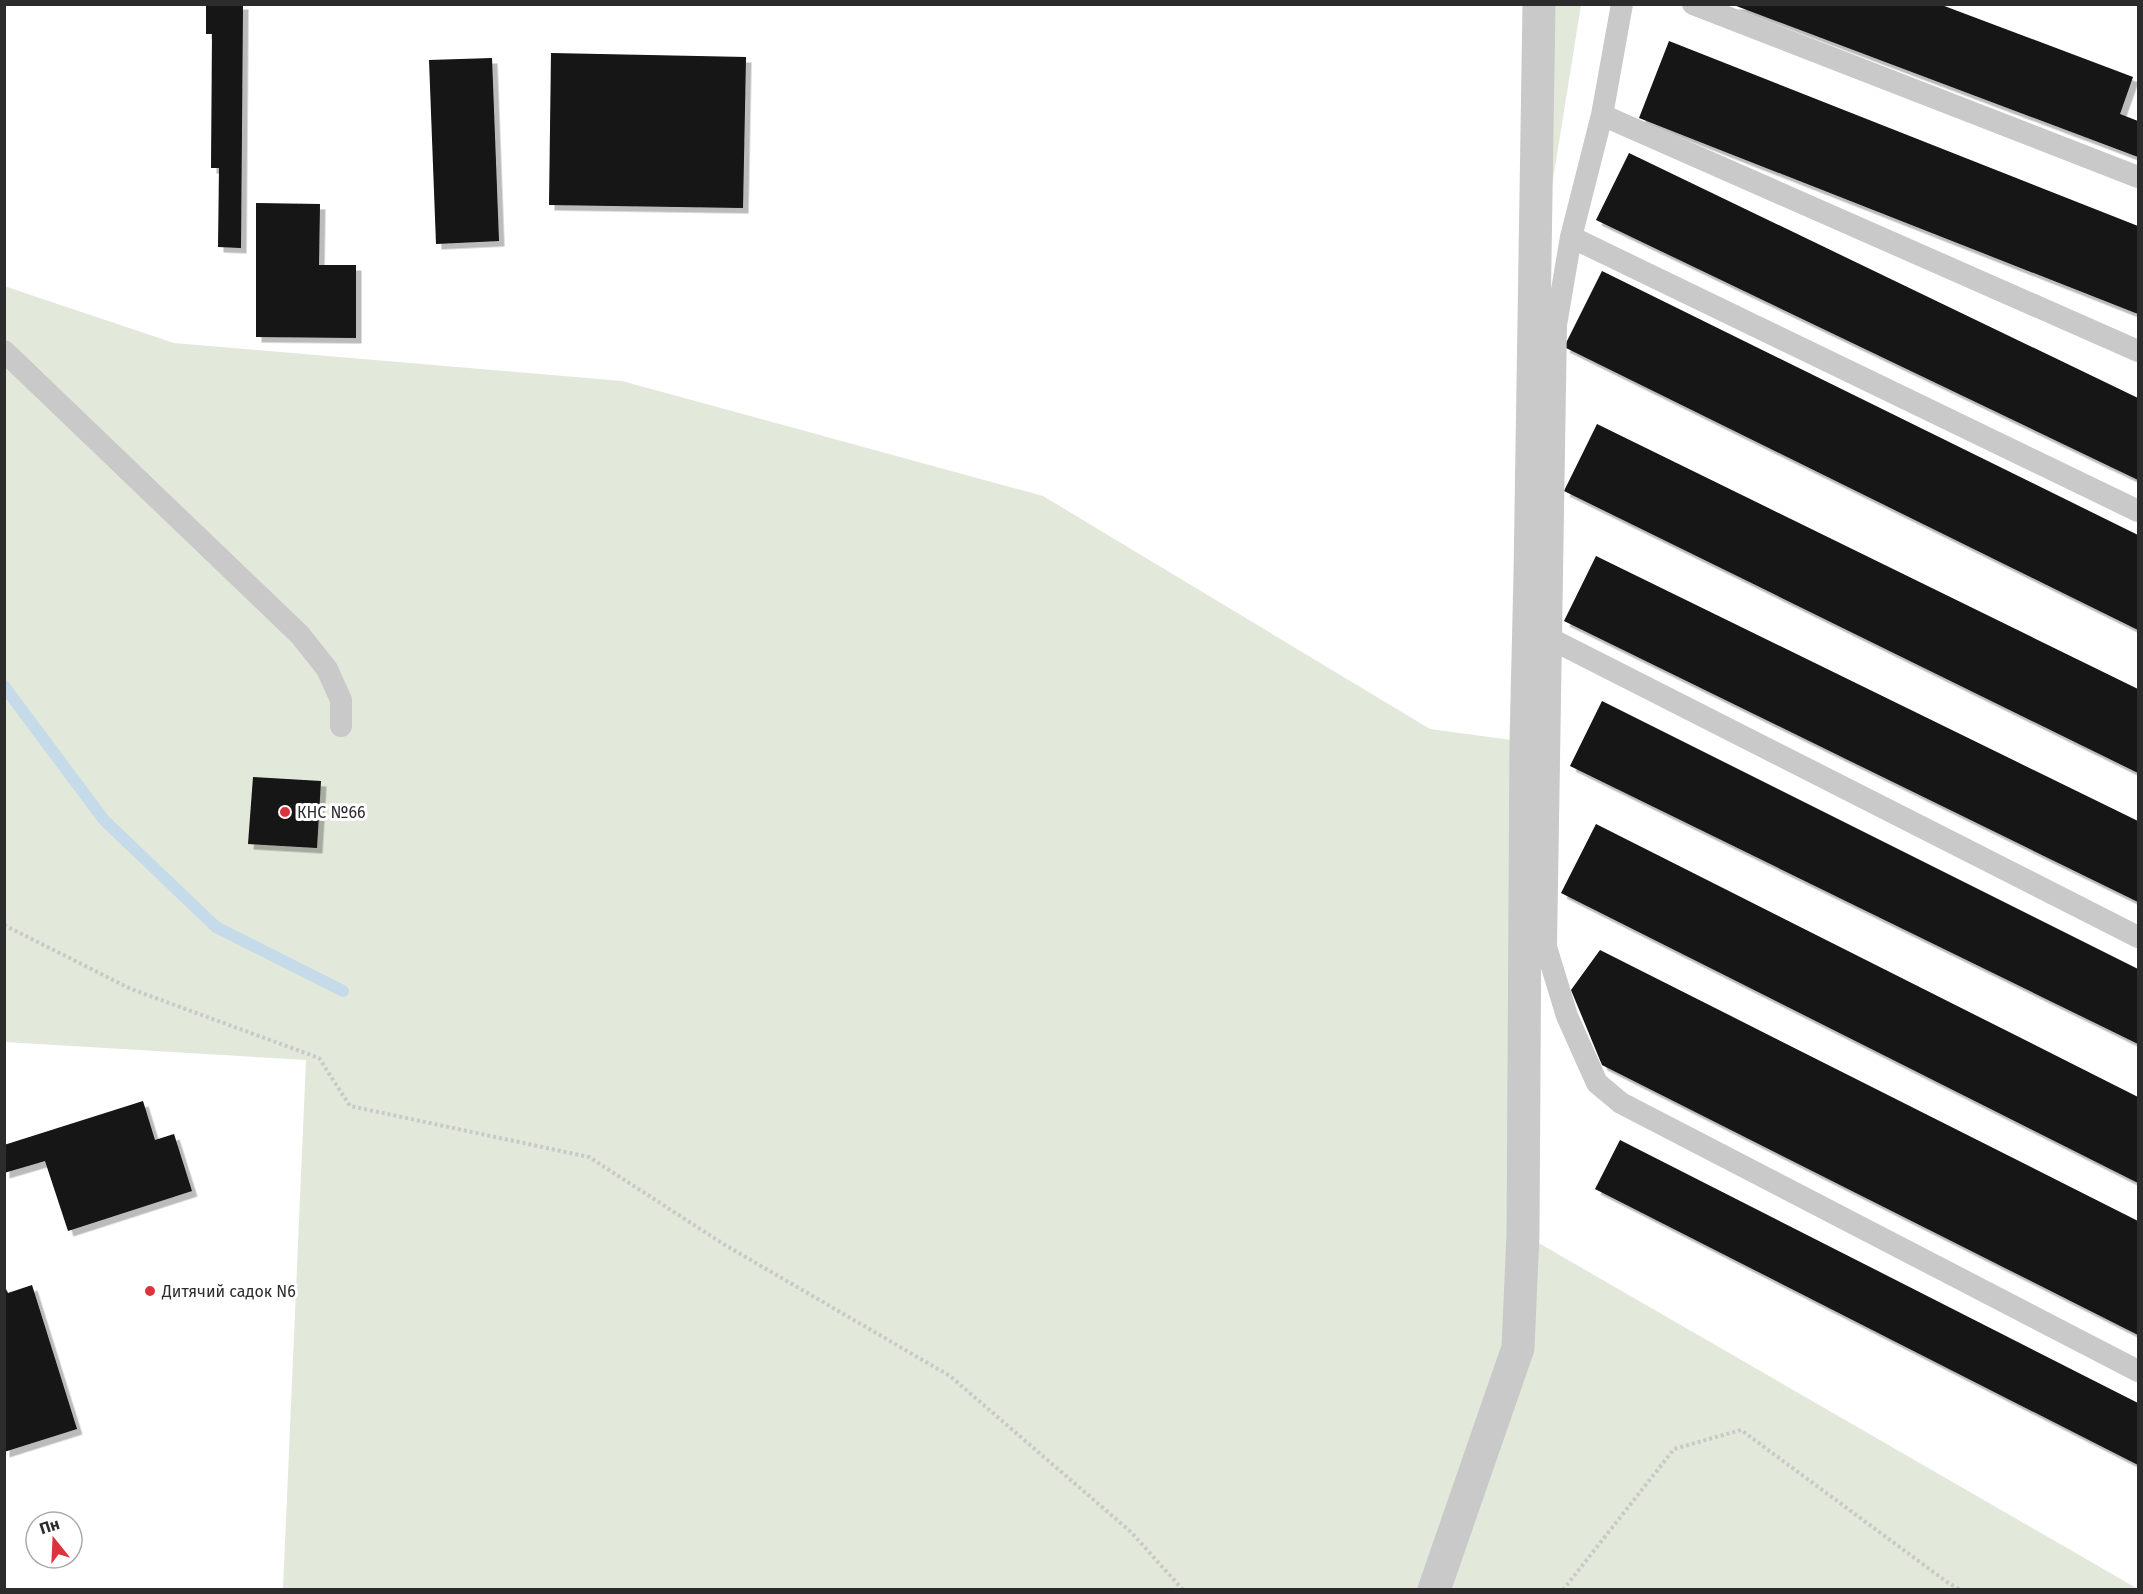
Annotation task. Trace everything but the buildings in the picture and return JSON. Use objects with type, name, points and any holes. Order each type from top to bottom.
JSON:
[{"type":"street","points":[[1434,1590],[1518,1348],[1523,1233],[1526,742],[1539,4]]},
{"type":"lane","points":[[1622,4],[1602,115],[1571,237],[1556,325],[1546,947],[1567,1016],[1597,1083],[1621,1103],[2139,1371]]},
{"type":"lane","points":[[1693,4],[2139,177]]},
{"type":"lane","points":[[1602,115],[2139,351]]},
{"type":"lane","points":[[1571,237],[2139,511]]},
{"type":"lane","points":[[4,351],[300,635],[327,669],[341,700],[341,726]]},
{"type":"lane","points":[[1551,639],[2139,937]]},
{"type":"path","points":[[4,925],[131,989],[319,1058],[350,1106],[589,1157],[725,1245],[951,1376],[1131,1532],[1183,1590]]},
{"type":"path","points":[[1563,1590],[1674,1449],[1741,1430],[1960,1590]]},
{"type":"green space","points":[[1539,5],[1581,5],[1535,292]]},
{"type":"green space","points":[[4,286],[174,343],[622,381],[1043,496],[1430,729],[1526,742],[1523,1234],[2138,1589],[283,1589],[306,1060],[5,1042]]},
{"type":"waterway","points":[[4,686],[104,820],[216,927],[343,991]]},
{"type":"place","name":"КНС №66","points":[[285,812]]},
{"type":"place","name":"Дитячий садок N6","points":[[150,1291]]}]
